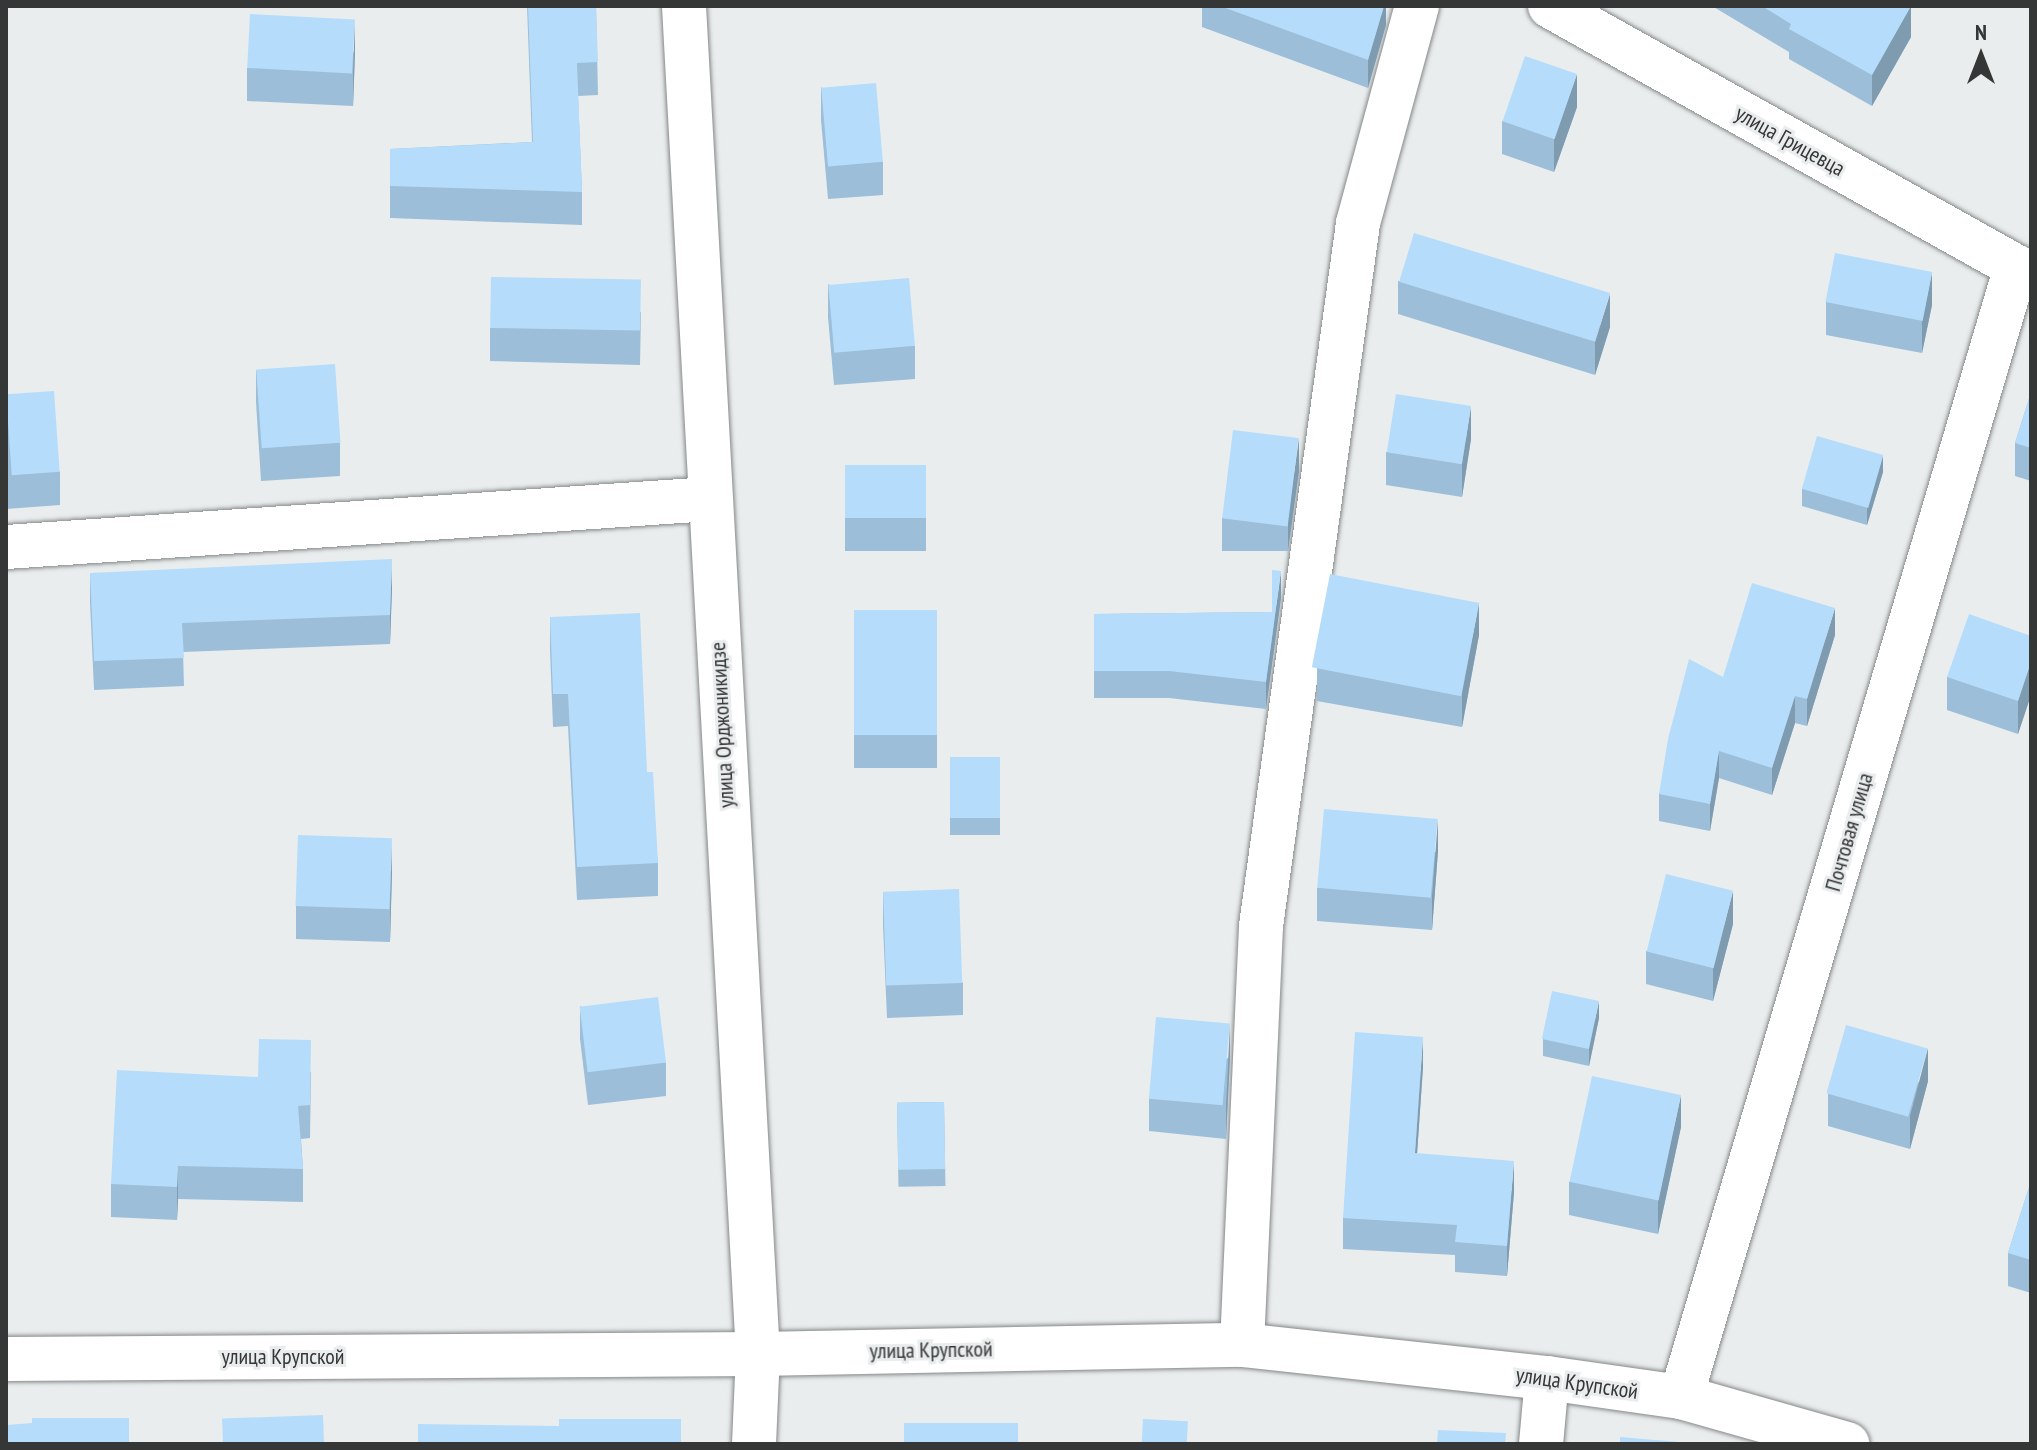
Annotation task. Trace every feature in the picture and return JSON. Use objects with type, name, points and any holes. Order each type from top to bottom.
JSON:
[{"type":"street","name":"улица Орджоникидзе","points":[[684,6],[758,1354],[754,1444]]},
{"type":"street","points":[[1242,1345],[1261,926],[1358,223],[1417,6]]},
{"type":"street","name":"улица Грицевца","points":[[1550,6],[2024,271]]},
{"type":"street","name":"Почтовая улица","points":[[1681,1397],[2024,271]]},
{"type":"street","points":[[6,547],[710,499]]},
{"type":"street","name":"улица Крупской","points":[[6,1359],[758,1354],[1242,1345],[1547,1378],[1681,1397],[1847,1444]]},
{"type":"street","points":[[1541,1444],[1547,1378]]},
{"type":"building","points":[[528,6],[596,6],[598,62],[577,63],[582,192],[390,186],[390,149],[533,142]]},
{"type":"building","points":[[1220,6],[1384,6],[1368,60]]},
{"type":"building","points":[[1762,6],[1911,6],[1872,75],[1789,29],[1791,24]]},
{"type":"building","points":[[250,14],[355,19],[352,73],[247,68]]},
{"type":"building","points":[[1525,56],[1577,74],[1555,139],[1503,121]]},
{"type":"building","points":[[876,83],[883,162],[828,166],[821,88]]},
{"type":"building","points":[[1414,233],[1610,293],[1595,342],[1399,282]]},
{"type":"building","points":[[1835,253],[1932,272],[1923,321],[1825,302]]},
{"type":"building","points":[[491,277],[641,280],[640,331],[490,328]]},
{"type":"building","points":[[909,278],[915,346],[834,353],[828,285]]},
{"type":"building","points":[[335,364],[341,443],[262,448],[256,370]]},
{"type":"building","points":[[54,391],[60,472],[12,475],[6,394]]},
{"type":"building","points":[[2031,392],[2031,448],[2015,443]]},
{"type":"building","points":[[1396,394],[1471,406],[1462,464],[1387,452]]},
{"type":"building","points":[[1233,430],[1299,438],[1288,526],[1222,518]]},
{"type":"building","points":[[1817,436],[1883,455],[1868,508],[1802,489]]},
{"type":"building","points":[[845,465],[926,465],[926,518],[845,518]]},
{"type":"building","points":[[392,559],[390,615],[182,623],[184,658],[94,661],[90,573]]},
{"type":"building","points":[[1272,570],[1281,571],[1266,682],[1169,671],[1094,671],[1094,614],[1272,612]]},
{"type":"building","points":[[1330,574],[1479,603],[1461,696],[1312,667]]},
{"type":"building","points":[[1752,583],[1835,608],[1807,699],[1795,696],[1772,768],[1719,751],[1710,804],[1659,794],[1668,739],[1689,659],[1723,677]]},
{"type":"building","points":[[854,610],[937,610],[937,735],[854,735]]},
{"type":"building","points":[[640,613],[647,772],[653,772],[658,863],[577,867],[568,694],[553,694],[550,617]]},
{"type":"building","points":[[1969,614],[2031,636],[2031,662],[2018,701],[1947,677]]},
{"type":"building","points":[[950,757],[1000,757],[1000,818],[950,818]]},
{"type":"building","points":[[1324,809],[1438,819],[1431,898],[1317,888]]},
{"type":"building","points":[[298,835],[392,838],[389,909],[296,906]]},
{"type":"building","points":[[1666,874],[1733,891],[1714,968],[1647,952]]},
{"type":"building","points":[[959,889],[962,983],[886,986],[883,892]]},
{"type":"building","points":[[1552,991],[1599,1001],[1589,1049],[1542,1039]]},
{"type":"building","points":[[658,997],[666,1063],[588,1072],[580,1007]]},
{"type":"building","points":[[1156,1017],[1230,1023],[1223,1105],[1149,1099]]},
{"type":"building","points":[[1846,1025],[1928,1048],[1908,1117],[1826,1093]]},
{"type":"building","points":[[1355,1032],[1423,1037],[1415,1153],[1514,1161],[1507,1246],[1455,1242],[1457,1225],[1343,1218]]},
{"type":"building","points":[[259,1039],[311,1040],[310,1105],[298,1106],[303,1169],[178,1166],[177,1187],[111,1184],[117,1070],[258,1077]]},
{"type":"building","points":[[1592,1076],[1681,1095],[1659,1201],[1570,1182]]},
{"type":"building","points":[[944,1102],[945,1169],[898,1170],[897,1103]]},
{"type":"building","points":[[2031,1181],[2031,1260],[2008,1253]]},
{"type":"building","points":[[323,1415],[324,1444],[223,1444],[222,1419]]},
{"type":"building","points":[[32,1418],[129,1418],[129,1444],[6,1444],[6,1425],[32,1423]]},
{"type":"building","points":[[559,1419],[681,1419],[681,1444],[418,1444],[418,1424],[559,1426]]},
{"type":"building","points":[[1143,1419],[1188,1421],[1187,1444],[1142,1444]]},
{"type":"building","points":[[904,1423],[1018,1423],[1018,1444],[904,1444]]},
{"type":"building","points":[[1438,1430],[1506,1433],[1505,1444],[1437,1444]]},
{"type":"building","points":[[1620,1437],[1703,1444],[1620,1444]]}]
